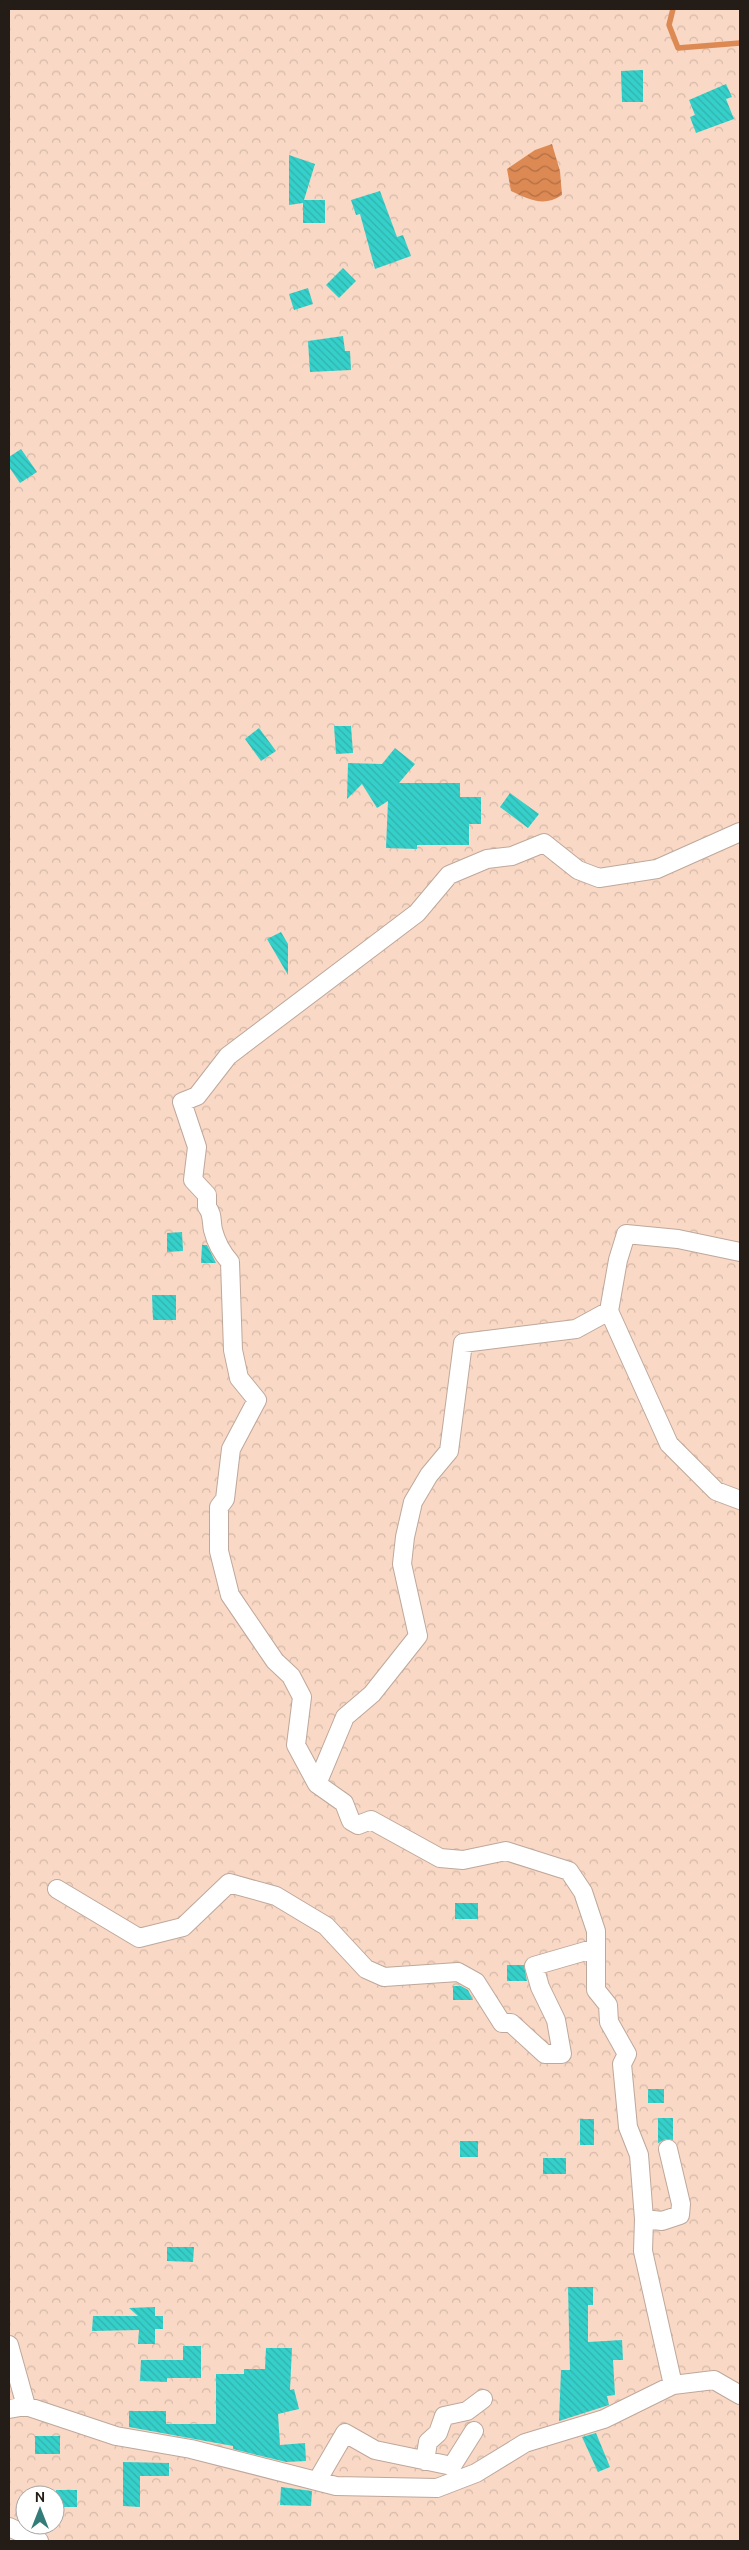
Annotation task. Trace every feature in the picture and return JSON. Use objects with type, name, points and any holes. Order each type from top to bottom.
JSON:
[{"type":"street","points":[[674,2385],[643,2251],[644,2220],[639,2155],[628,2126],[622,2064],[627,2054],[609,2022],[608,2005],[596,1990],[596,1931],[583,1892],[570,1871],[506,1851],[464,1860],[440,1858],[371,1820],[358,1825],[351,1821],[344,1803],[317,1784],[296,1745],[302,1697],[291,1676],[275,1661],[230,1595],[219,1551],[219,1507],[225,1499],[231,1449],[257,1400],[238,1378],[233,1350],[230,1262],[222,1252],[214,1230],[211,1212],[207,1207],[207,1195],[193,1180],[197,1147],[182,1102],[197,1096],[228,1056],[417,913],[449,875],[487,859],[512,856],[544,843],[578,870],[599,878],[657,869],[740,832]]},
{"type":"street","points":[[740,1252],[678,1239],[626,1234],[618,1260],[609,1311],[669,1444],[716,1491],[740,1500]]},
{"type":"street","points":[[317,1784],[345,1717],[372,1694],[418,1636],[402,1564],[405,1537],[413,1502],[429,1475],[449,1451],[463,1344],[576,1329],[609,1311]]},
{"type":"street","points":[[57,1889],[139,1938],[183,1927],[229,1883],[276,1896],[326,1926],[366,1968],[384,1977],[458,1972],[476,1982],[502,2023],[511,2023],[545,2054],[562,2054],[556,2020],[540,1987],[534,1966],[596,1948]]},
{"type":"street","points":[[644,2220],[662,2221],[680,2215],[681,2204],[668,2149]]},
{"type":"street","points":[[9,2345],[17,2408],[116,2436],[191,2449],[336,2486],[437,2488],[476,2472],[525,2443],[604,2419],[674,2385],[714,2380],[740,2395]]},
{"type":"street","points":[[426,2461],[428,2442],[438,2433],[444,2416],[467,2411],[482,2399]]},
{"type":"street","points":[[318,2481],[345,2434],[375,2450],[452,2466],[474,2431]]},
{"type":"street","points":[[9,2527],[39,2541]]},
{"type":"green space","points":[[9,9],[740,9],[740,2541],[9,2541]]},
{"type":"water","points":[[552,144],[560,171],[562,195],[549,201],[537,201],[511,191],[507,169],[535,150]]},
{"type":"building","points":[[643,70],[643,102],[622,102],[621,71]]},
{"type":"building","points":[[726,84],[732,97],[726,99],[734,119],[696,133],[690,117],[695,115],[689,100]]},
{"type":"building","points":[[289,155],[315,164],[304,200],[325,200],[325,223],[303,223],[303,203],[289,205]]},
{"type":"building","points":[[380,191],[397,237],[403,235],[411,256],[375,269],[360,214],[356,215],[351,200]]},
{"type":"building","points":[[343,268],[356,281],[339,298],[326,285]]},
{"type":"building","points":[[308,288],[313,304],[294,310],[289,294]]},
{"type":"building","points":[[343,336],[345,351],[350,351],[351,370],[310,372],[308,341]]},
{"type":"building","points":[[21,449],[37,472],[20,483],[9,467],[9,457]]},
{"type":"building","points":[[334,726],[351,726],[353,753],[336,754]]},
{"type":"building","points":[[259,728],[276,751],[261,761],[245,739]]},
{"type":"building","points":[[395,748],[415,764],[399,783],[460,783],[460,797],[481,797],[481,824],[469,824],[469,845],[417,845],[417,849],[386,848],[388,801],[377,808],[362,784],[347,799],[348,763],[382,764]]},
{"type":"building","points":[[510,793],[539,814],[528,828],[500,807]]},
{"type":"building","points":[[281,932],[288,944],[288,975],[267,939]]},
{"type":"building","points":[[182,1232],[183,1251],[167,1252],[167,1233]]},
{"type":"building","points":[[202,1245],[207,1245],[216,1263],[201,1263]]},
{"type":"building","points":[[152,1295],[176,1295],[176,1320],[153,1320]]},
{"type":"building","points":[[455,1903],[478,1903],[478,1919],[455,1919]]},
{"type":"building","points":[[507,1965],[524,1965],[527,1981],[507,1981]]},
{"type":"building","points":[[453,1986],[461,1986],[468,1990],[473,2000],[453,2000]]},
{"type":"building","points":[[648,2089],[664,2089],[664,2103],[648,2103]]},
{"type":"building","points":[[658,2118],[673,2118],[673,2140],[666,2139],[658,2143]]},
{"type":"building","points":[[580,2119],[594,2119],[594,2145],[580,2145]]},
{"type":"building","points":[[460,2141],[478,2141],[478,2157],[460,2157]]},
{"type":"building","points":[[543,2158],[566,2158],[566,2174],[543,2174]]},
{"type":"building","points":[[167,2247],[194,2247],[193,2262],[167,2261]]},
{"type":"building","points":[[568,2287],[593,2287],[593,2305],[588,2305],[588,2342],[622,2340],[623,2360],[613,2360],[615,2395],[607,2396],[609,2405],[559,2421],[561,2370],[570,2370]]},
{"type":"building","points":[[155,2307],[155,2316],[163,2316],[163,2329],[155,2329],[155,2344],[138,2344],[139,2330],[92,2331],[93,2316],[138,2316],[129,2308]]},
{"type":"building","points":[[183,2346],[201,2346],[201,2378],[167,2378],[167,2382],[140,2381],[141,2360],[183,2360]]},
{"type":"building","points":[[266,2348],[292,2348],[290,2390],[294,2389],[299,2409],[278,2414],[280,2445],[305,2443],[306,2461],[286,2462],[233,2449],[233,2446],[129,2427],[129,2411],[166,2411],[166,2424],[216,2424],[216,2374],[244,2374],[244,2369],[265,2369]]},
{"type":"building","points":[[596,2433],[610,2467],[598,2472],[582,2437]]},
{"type":"building","points":[[35,2436],[60,2436],[60,2454],[35,2454]]},
{"type":"building","points":[[123,2462],[169,2463],[169,2476],[140,2476],[140,2507],[123,2506]]},
{"type":"building","points":[[281,2487],[312,2491],[311,2506],[280,2505]]},
{"type":"building","points":[[65,2490],[77,2490],[77,2507],[65,2507]]},
{"type":"waterway","points":[[673,9],[669,25],[678,48],[740,43]]}]
